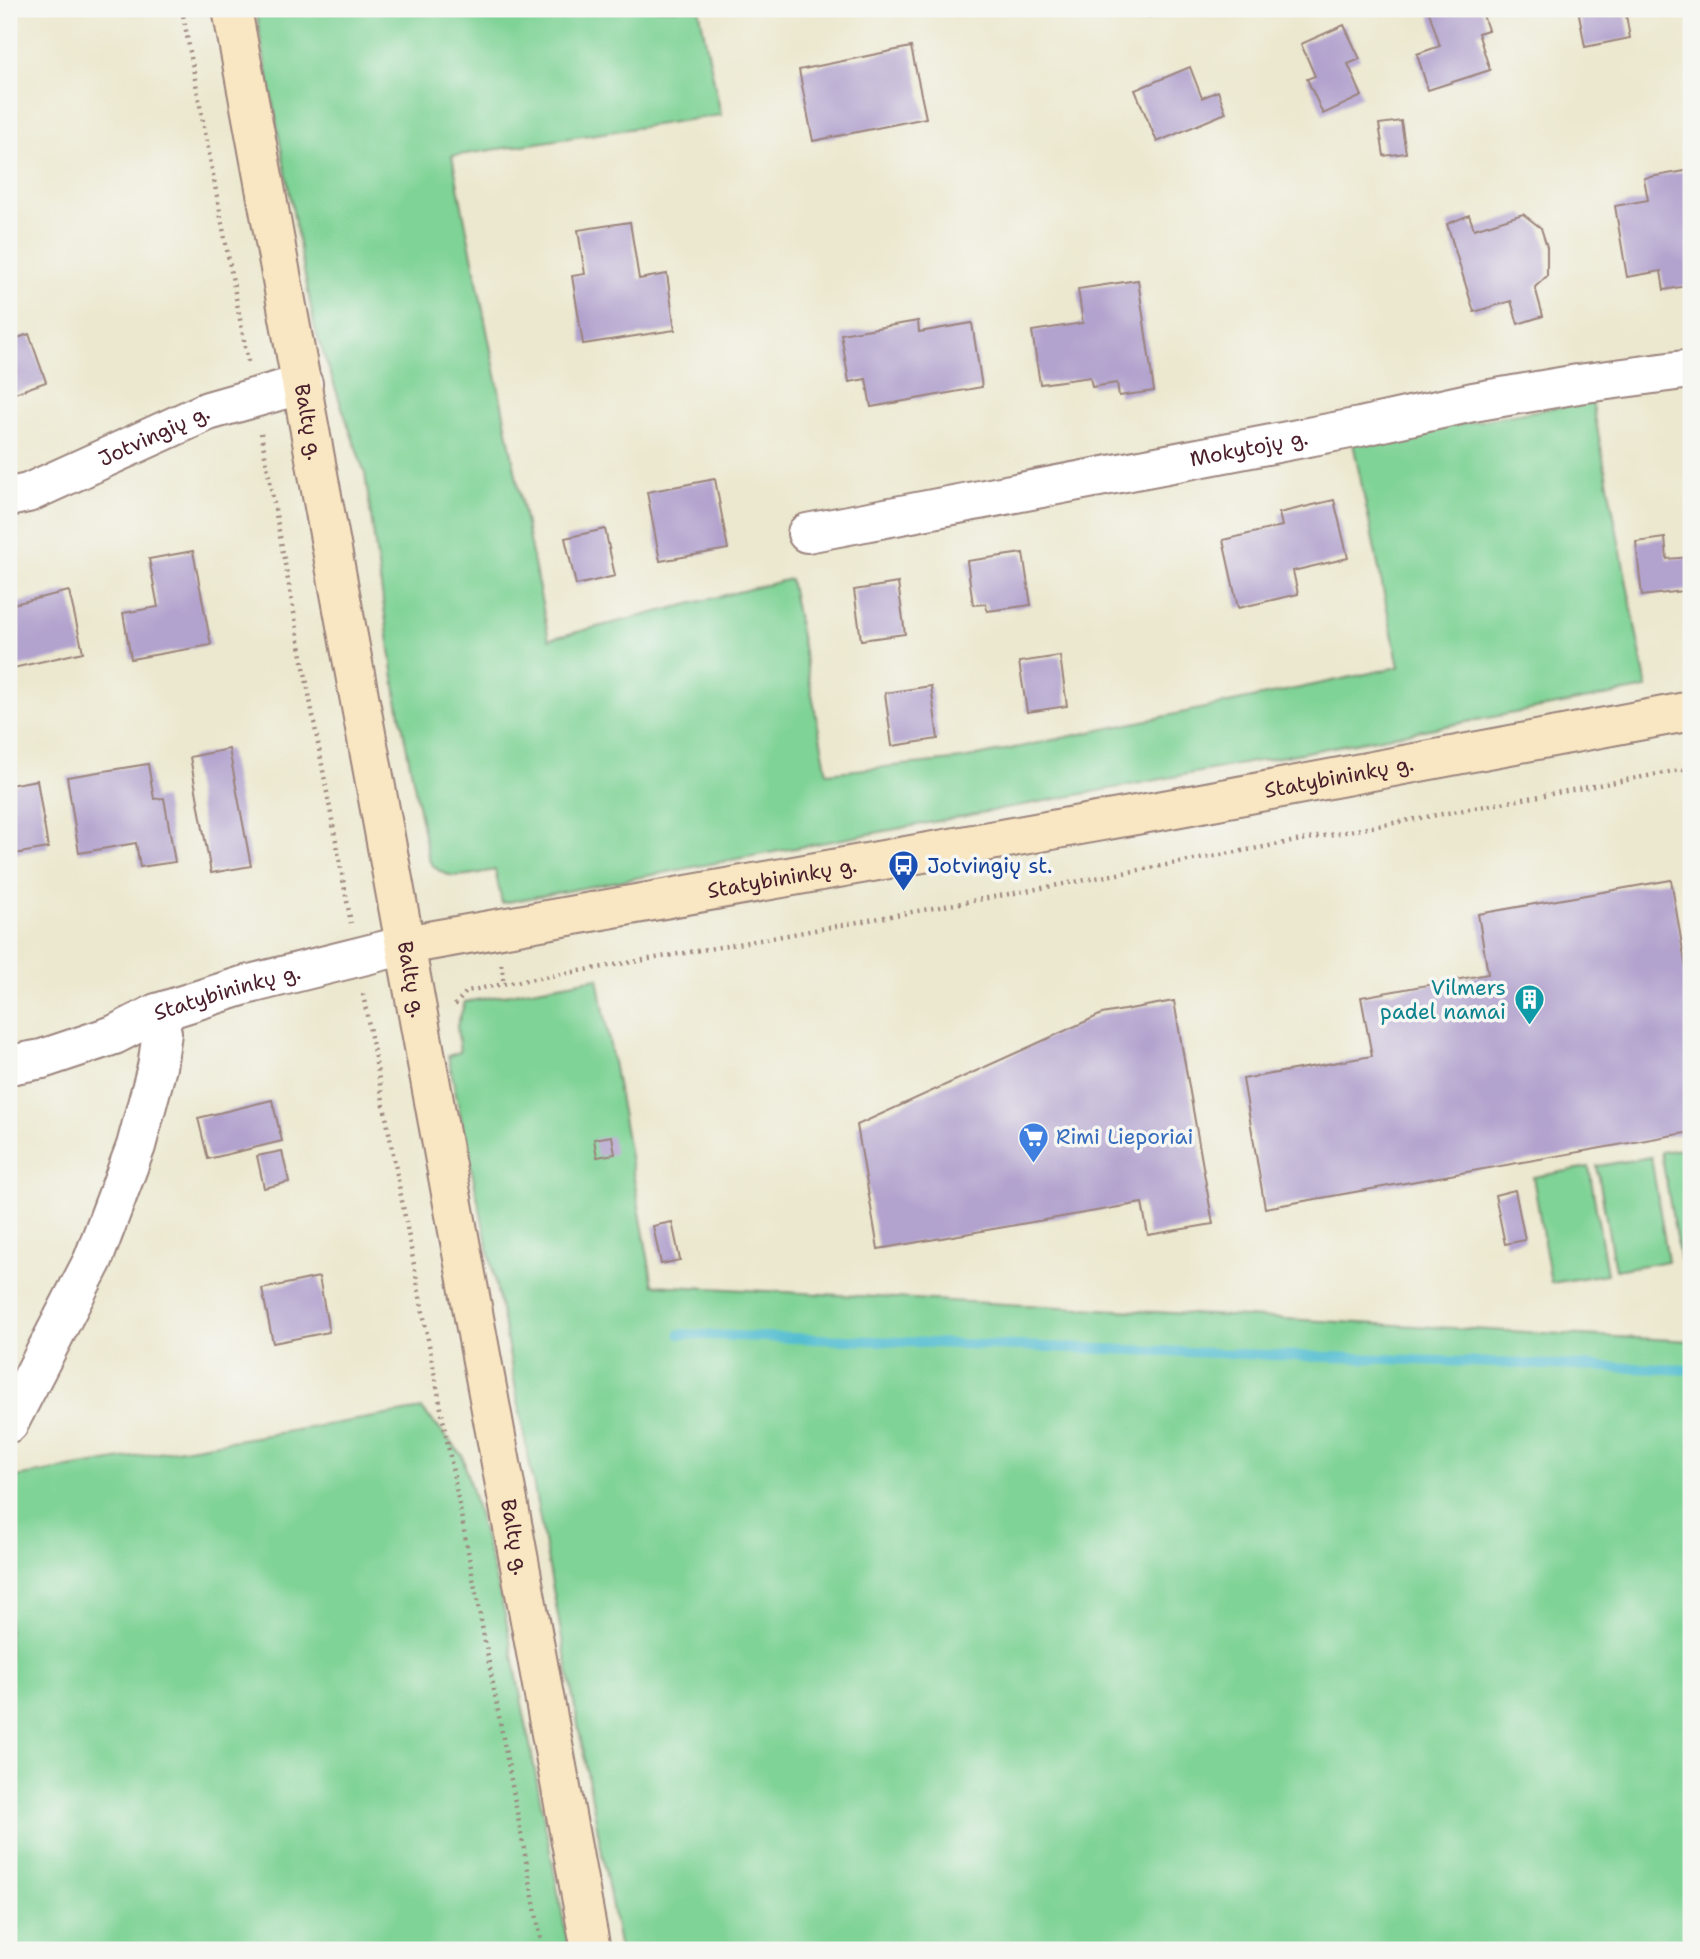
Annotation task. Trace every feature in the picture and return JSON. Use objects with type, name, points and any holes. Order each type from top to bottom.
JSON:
[{"type":"main road","name":"Baltų g.","points":[[232,9],[591,1950]]},
{"type":"main road","name":"Statybininkų g.","points":[[406,945],[1177,807],[1691,711]]},
{"type":"street","name":"Mokytojų g.","points":[[807,533],[1306,437],[1473,402],[1691,369]]},
{"type":"street","name":"Jotvingių g.","points":[[9,497],[28,493],[208,411],[303,384]]},
{"type":"street","name":"Statybininkų g.","points":[[9,1065],[41,1059],[114,1035],[157,1013],[242,986],[406,945]]},
{"type":"street","points":[[9,1423],[93,1260],[136,1146],[157,1066],[162,1033],[157,1013]]},
{"type":"path","points":[[453,1012],[456,1003],[467,991],[766,939],[1691,768]]},
{"type":"green space","points":[[255,9],[699,9],[721,115],[452,156],[549,639],[790,579],[827,773],[963,759],[1399,667],[1353,443],[1592,401],[1647,688],[502,903],[495,870],[451,875],[435,868],[429,860],[397,699],[365,474],[315,329]]},
{"type":"green space","points":[[598,978],[653,1285],[1691,1341],[1691,1950],[620,1950],[502,1315],[448,1056],[460,1052],[457,1026],[465,1002]]},
{"type":"green space","points":[[1691,1147],[1691,1258],[1680,1260],[1661,1152]]},
{"type":"green space","points":[[1651,1157],[1668,1261],[1615,1270],[1597,1166]]},
{"type":"green space","points":[[1589,1167],[1607,1274],[1551,1283],[1533,1177]]},
{"type":"green space","points":[[422,1409],[462,1455],[505,1614],[569,1950],[9,1950],[9,1478]]},
{"type":"building","points":[[1146,9],[1170,9],[1149,17]]},
{"type":"building","points":[[1428,9],[1481,9],[1488,30],[1478,33],[1490,70],[1428,90],[1417,54],[1440,46]]},
{"type":"building","points":[[1585,9],[1625,9],[1630,38],[1585,47],[1579,14],[1586,13]]},
{"type":"building","points":[[1344,25],[1360,59],[1348,64],[1362,96],[1323,114],[1307,79],[1315,76],[1301,44]]},
{"type":"building","points":[[911,47],[926,118],[813,141],[799,70]]},
{"type":"building","points":[[1190,67],[1202,98],[1218,91],[1226,113],[1157,142],[1135,90]]},
{"type":"building","points":[[1401,121],[1406,153],[1384,156],[1379,124]]},
{"type":"building","points":[[1691,170],[1691,285],[1664,290],[1661,271],[1627,277],[1615,206],[1648,200],[1644,178]]},
{"type":"building","points":[[1523,214],[1541,228],[1547,247],[1547,276],[1535,287],[1543,316],[1518,324],[1511,301],[1474,312],[1447,224],[1469,215],[1474,229]]},
{"type":"building","points":[[630,222],[639,279],[667,274],[675,330],[583,344],[572,276],[585,274],[578,230]]},
{"type":"building","points":[[1138,280],[1154,391],[1119,396],[1117,383],[1092,387],[1090,377],[1040,384],[1032,331],[1083,323],[1078,289]]},
{"type":"building","points":[[918,321],[919,332],[972,323],[982,387],[871,407],[866,379],[849,382],[841,334]]},
{"type":"building","points":[[29,334],[46,382],[9,395],[9,341]]},
{"type":"building","points":[[715,479],[728,549],[660,561],[647,492]]},
{"type":"building","points":[[1334,500],[1348,558],[1293,571],[1298,594],[1238,608],[1223,540],[1282,526],[1279,513]]},
{"type":"building","points":[[605,529],[615,576],[576,585],[565,538]]},
{"type":"building","points":[[1665,538],[1667,559],[1691,557],[1691,590],[1642,596],[1636,542]]},
{"type":"building","points":[[193,551],[211,645],[131,659],[123,613],[158,607],[149,559]]},
{"type":"building","points":[[1023,553],[1031,605],[987,611],[986,604],[973,605],[967,561]]},
{"type":"building","points":[[898,583],[905,634],[861,640],[854,590]]},
{"type":"building","points":[[69,591],[83,652],[9,669],[9,605]]},
{"type":"building","points":[[1060,656],[1067,706],[1027,712],[1019,662]]},
{"type":"building","points":[[931,686],[938,739],[892,746],[885,693]]},
{"type":"building","points":[[229,749],[251,866],[211,873],[190,757]]},
{"type":"building","points":[[148,764],[154,799],[164,798],[175,862],[140,867],[136,843],[79,853],[67,777]]},
{"type":"building","points":[[37,780],[48,848],[9,855],[9,785]]},
{"type":"building","points":[[9,866],[14,893],[9,894]]},
{"type":"building","name":"Vilmers padel namai","points":[[1671,880],[1691,998],[1691,1132],[1265,1208],[1243,1079],[1372,1056],[1361,997],[1488,974],[1478,914]]},
{"type":"building","name":"Rimi Lieporiai","points":[[1174,1001],[1213,1224],[1148,1235],[1142,1203],[878,1249],[857,1125],[1102,1014]]},
{"type":"building","points":[[272,1100],[282,1141],[208,1159],[198,1118]]},
{"type":"building","points":[[612,1136],[615,1154],[597,1157],[594,1139]]},
{"type":"building","points":[[282,1151],[289,1182],[264,1188],[257,1156]]},
{"type":"building","points":[[1515,1190],[1525,1240],[1505,1244],[1495,1195]]},
{"type":"building","points":[[672,1222],[680,1260],[661,1264],[653,1226]]},
{"type":"building","points":[[319,1277],[329,1332],[273,1343],[262,1289]]},
{"type":"waterway","points":[[680,1334],[1691,1370]]},
{"type":"place","name":"Jotvingių st.","points":[[904,893]]},
{"type":"place","name":"Vilmers padel namai","points":[[1529,1027]]},
{"type":"place","name":"Rimi Lieporiai","points":[[1033,1164]]}]
